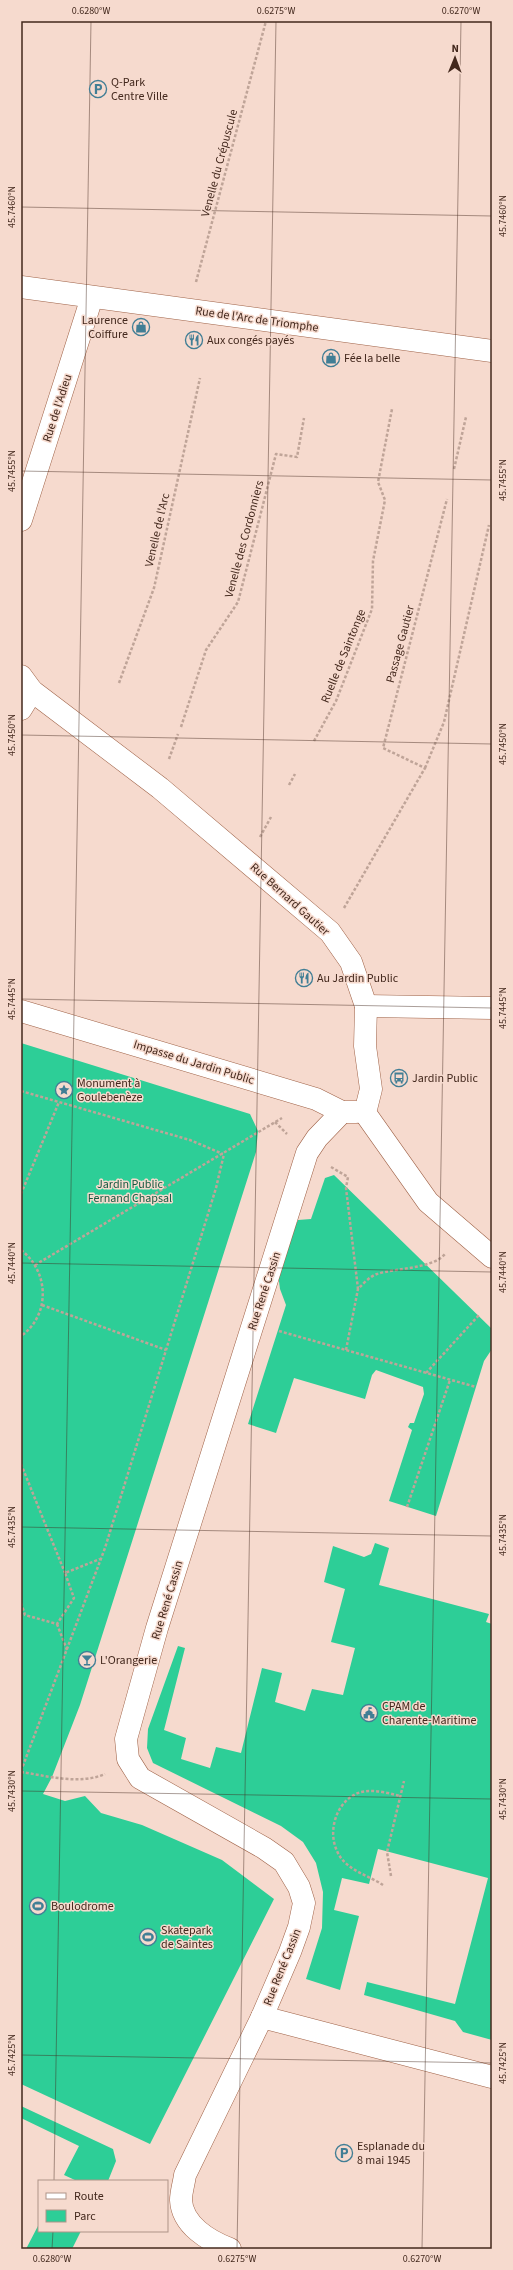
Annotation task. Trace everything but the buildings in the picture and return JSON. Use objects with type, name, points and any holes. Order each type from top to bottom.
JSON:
[{"type":"street","name":"Rue de l'Arc de Triomphe","points":[[21,287],[492,351]]},
{"type":"street","name":"Rue de l'Adieu","points":[[21,520],[92,297]]},
{"type":"street","points":[[21,709],[26,683]]},
{"type":"street","name":"Rue Bernard Gautier","points":[[26,683],[160,788],[330,932],[351,962],[366,1006],[365,1046],[371,1089],[366,1112]]},
{"type":"street","points":[[366,1006],[492,1008]]},
{"type":"street","name":"Impasse du Jardin Public","points":[[21,1011],[316,1099],[342,1112],[366,1112]]},
{"type":"street","name":"Rue René Cassin","points":[[219,2247],[200,2232],[185,2216],[181,2200],[185,2175],[262,2017],[299,1926],[304,1903],[299,1888],[284,1862],[264,1848],[140,1778],[128,1759],[126,1739],[157,1628],[307,1153],[317,1138],[342,1112]]},
{"type":"street","points":[[366,1112],[428,1202],[492,1256]]},
{"type":"street","name":"Rue René Cassin","points":[[262,2017],[492,2077]]},
{"type":"path","name":"Venelle du Crépuscule","points":[[190,310],[266,21]]},
{"type":"path","name":"Venelle de l'Arc","points":[[119,683],[154,588],[200,378]]},
{"type":"path","name":"Ruelle de Saintonge","points":[[314,741],[336,701],[372,609],[373,562],[385,500],[378,482],[392,409]]},
{"type":"path","points":[[454,469],[466,417]]},
{"type":"path","name":"Venelle des Cordonniers","points":[[181,726],[206,650],[238,602],[276,454],[297,457],[304,418]]},
{"type":"path","name":"Passage Gautier","points":[[425,768],[383,748],[447,499]]},
{"type":"path","points":[[330,932],[425,768],[444,722],[489,525]]},
{"type":"path","points":[[289,785],[295,774]]},
{"type":"path","points":[[21,1091],[190,1140],[224,1154]]},
{"type":"path","points":[[35,1265],[316,1099]]},
{"type":"path","points":[[21,1194],[59,1102]]},
{"type":"path","points":[[275,1122],[307,1153],[348,1177],[346,1188],[358,1289],[346,1350]]},
{"type":"path","points":[[128,1759],[95,1778],[73,1780],[21,1772],[100,1559],[216,1188],[224,1154]]},
{"type":"path","points":[[358,1289],[376,1274],[440,1259],[462,1231]]},
{"type":"path","points":[[21,1250],[35,1265],[41,1277],[43,1292],[42,1305],[35,1322],[21,1336]]},
{"type":"path","points":[[42,1305],[166,1350]]},
{"type":"path","points":[[426,1373],[479,1315]]},
{"type":"path","points":[[254,1324],[476,1387]]},
{"type":"path","points":[[407,1507],[450,1380]]},
{"type":"path","points":[[21,1464],[74,1598],[58,1624]]},
{"type":"path","points":[[65,1573],[100,1559]]},
{"type":"path","points":[[21,1603],[26,1615],[58,1624]]},
{"type":"path","points":[[58,1624],[67,1650]]},
{"type":"path","points":[[391,1876],[387,1852],[404,1781]]},
{"type":"path","points":[[383,1885],[371,1877],[354,1870],[337,1852],[334,1842],[335,1820],[345,1802],[360,1792],[372,1791],[400,1796]]},
{"type":"green space","name":"Jardin Public Fernand Chapsal","points":[[21,1043],[250,1114],[258,1131],[256,1152],[80,1705],[52,1777],[43,1794],[65,1801],[85,1796],[101,1813],[142,1825],[222,1860],[274,1899],[150,2144],[21,2084]]},
{"type":"green space","points":[[334,1175],[492,1329],[492,1349],[484,1361],[436,1516],[389,1501],[412,1430],[408,1427],[410,1423],[414,1423],[424,1394],[423,1387],[376,1370],[372,1375],[365,1399],[294,1378],[276,1433],[248,1424],[286,1305],[280,1289],[277,1266],[298,1220],[311,1219],[325,1178]]},
{"type":"green space","points":[[375,1543],[389,1548],[379,1585],[489,1614],[486,1622],[492,1624],[492,2040],[463,2032],[455,2021],[364,1995],[367,1982],[455,2004],[488,1878],[378,1849],[369,1884],[342,1878],[334,1910],[359,1916],[340,1990],[306,1979],[322,1928],[323,1892],[316,1863],[303,1842],[281,1826],[153,1763],[147,1748],[148,1729],[178,1646],[185,1648],[164,1730],[186,1738],[181,1759],[210,1768],[216,1747],[241,1753],[262,1668],[282,1673],[275,1702],[305,1711],[312,1689],[343,1695],[355,1648],[331,1642],[345,1589],[324,1582],[333,1546],[364,1557],[371,1554]]},
{"type":"green space","points":[[21,2106],[113,2149],[116,2161],[108,2180],[75,2180],[64,2175],[79,2146],[21,2118]]},
{"type":"green space","points":[[38,2226],[38,2232],[80,2232],[72,2249],[26,2249]]},
{"type":"place","name":"Q-Park Centre Ville","points":[[98,89]]},
{"type":"place","name":"Laurence Coiffure","points":[[141,327]]},
{"type":"place","name":"Aux congés payés","points":[[194,340]]},
{"type":"place","name":"Fée la belle","points":[[331,358]]},
{"type":"place","name":"Au Jardin Public","points":[[304,978]]},
{"type":"place","name":"Jardin Public","points":[[399,1078]]},
{"type":"place","name":"Monument à Goulebenèze","points":[[64,1090]]},
{"type":"place","name":"L'Orangerie","points":[[87,1660]]},
{"type":"place","name":"CPAM de Charente-Maritime","points":[[369,1713]]},
{"type":"place","name":"Boulodrome","points":[[38,1906]]},
{"type":"place","name":"Skatepark de Saintes","points":[[148,1937]]},
{"type":"place","name":"Esplanade du 8 mai 1945","points":[[344,2153]]}]
